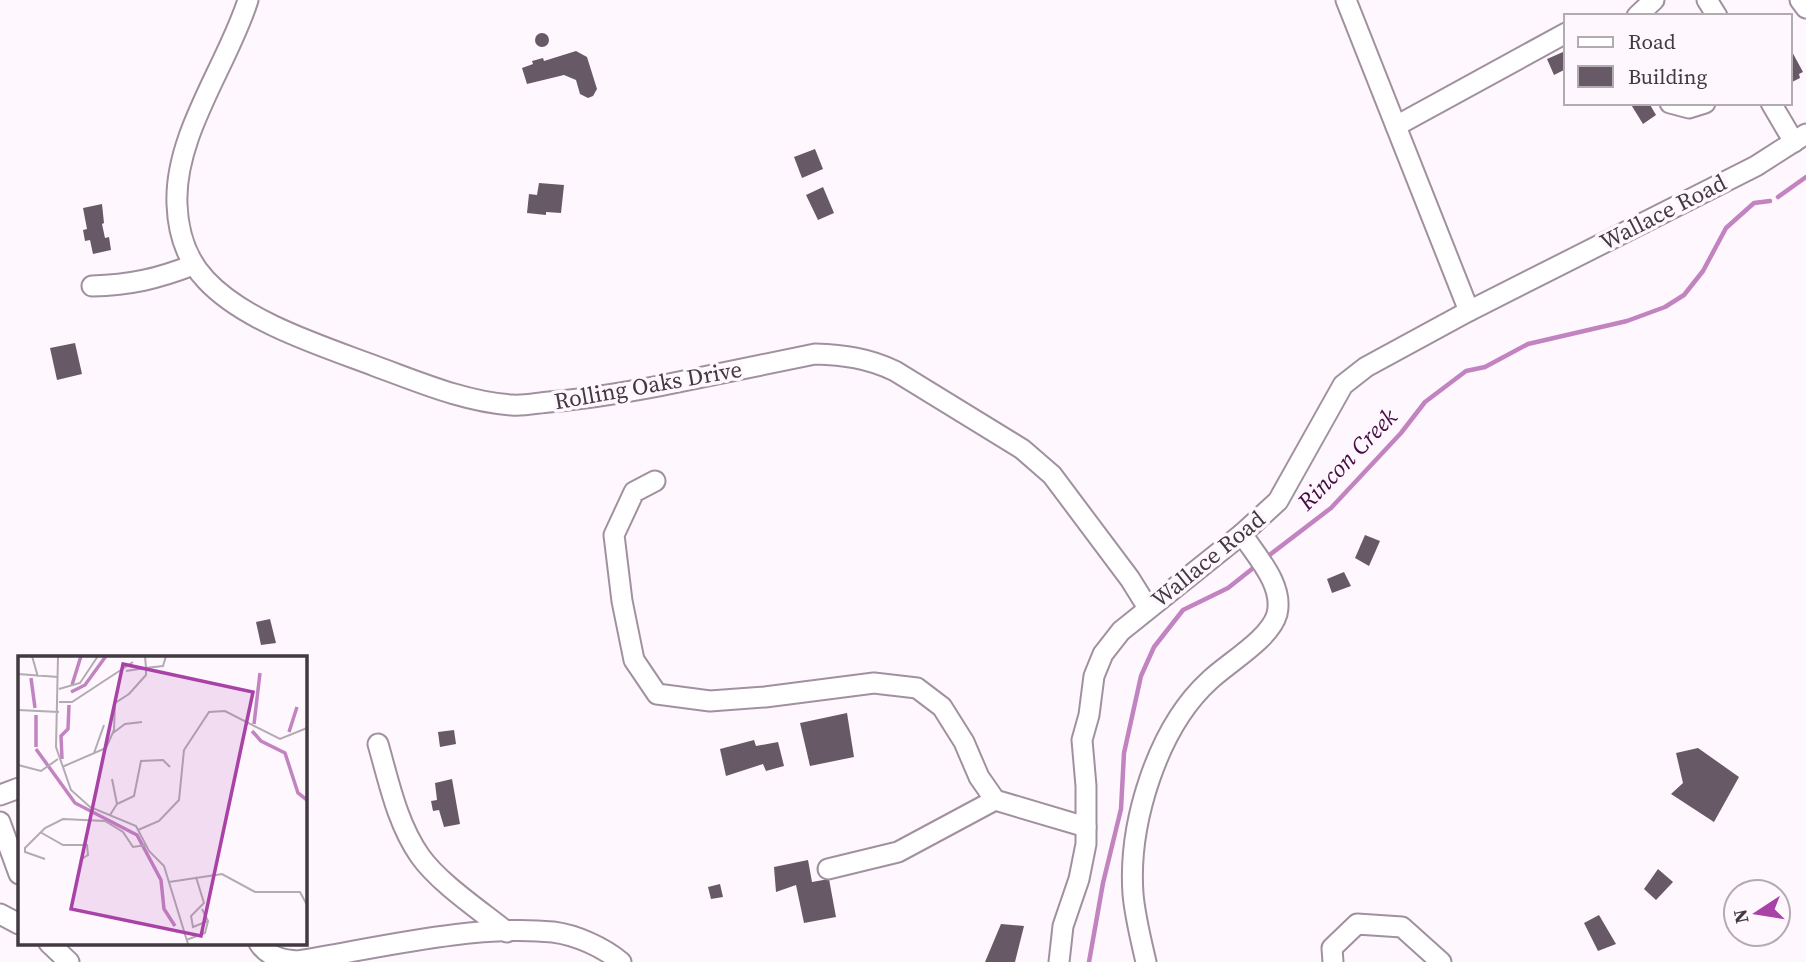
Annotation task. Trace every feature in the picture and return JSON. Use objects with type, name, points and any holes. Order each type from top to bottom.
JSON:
[{"type":"street","name":"Rolling Oaks Drive","points":[[248,0],[192,126],[179,174],[176,202],[180,239],[193,265],[225,297],[257,317],[358,360],[429,386],[481,401],[514,405],[598,398],[815,354],[848,355],[876,362],[1022,449],[1052,475],[1130,579],[1148,608]]},
{"type":"street","points":[[1346,0],[1469,311]]},
{"type":"street","points":[[1639,14],[1654,0]]},
{"type":"street","points":[[1800,0],[1806,8]]},
{"type":"street","points":[[1396,126],[1564,34]]},
{"type":"street","points":[[1678,105],[1689,108],[1698,105]]},
{"type":"street","points":[[1773,105],[1800,138]]},
{"type":"street","name":"Wallace Road","points":[[1059,962],[1063,926],[1079,880],[1086,844],[1086,786],[1082,740],[1089,715],[1094,676],[1103,654],[1121,631],[1242,534],[1278,501],[1343,385],[1366,367],[1469,311],[1756,166],[1800,138]]},
{"type":"street","points":[[92,286],[128,285],[193,265]]},
{"type":"street","points":[[655,481],[634,492],[614,535],[622,601],[634,660],[657,694],[710,701],[874,684],[918,688],[942,707],[964,742],[979,777],[995,800],[1086,827]]},
{"type":"street","points":[[1146,962],[1133,894],[1136,836],[1146,793],[1171,731],[1192,698],[1228,663],[1264,637],[1274,621],[1278,605],[1276,588],[1242,534]]},
{"type":"street","points":[[379,744],[401,821],[421,857],[507,932]]},
{"type":"street","points":[[0,795],[18,788]]},
{"type":"street","points":[[828,869],[898,852],[995,800]]},
{"type":"street","points":[[0,822],[18,871]]},
{"type":"street","points":[[0,914],[18,923]]},
{"type":"street","points":[[1333,962],[1332,948],[1357,924],[1402,927],[1441,962]]},
{"type":"street","points":[[260,944],[264,950],[282,960],[298,961],[478,932],[555,932],[588,942],[621,962]]},
{"type":"street","points":[[50,944],[69,962]]},
{"type":"building","points":[[539,33],[545,33],[549,40],[545,47],[539,47],[535,43],[535,37]]},
{"type":"building","points":[[576,51],[587,57],[597,89],[593,96],[588,98],[580,94],[576,80],[564,75],[527,84],[522,68],[533,64],[532,61],[543,58],[544,61]]},
{"type":"building","points":[[1563,52],[1564,70],[1554,75],[1547,59]]},
{"type":"building","points":[[1792,52],[1803,72],[1799,74],[1800,78],[1792,82]]},
{"type":"building","points":[[1631,105],[1650,105],[1656,115],[1643,124]]},
{"type":"building","points":[[815,149],[823,169],[802,178],[794,157]]},
{"type":"building","points":[[539,183],[564,185],[561,213],[527,213],[529,194],[537,195]]},
{"type":"building","points":[[823,187],[834,213],[818,220],[806,195]]},
{"type":"building","points":[[102,204],[102,224],[105,238],[109,237],[111,250],[93,254],[90,240],[85,241],[83,230],[87,229],[83,208]]},
{"type":"building","points":[[75,343],[82,374],[57,380],[50,348]]},
{"type":"building","points":[[1365,535],[1380,541],[1369,566],[1355,558]]},
{"type":"building","points":[[1344,572],[1351,586],[1332,593],[1327,579]]},
{"type":"building","points":[[270,619],[276,643],[261,645],[256,622]]},
{"type":"building","points":[[847,713],[854,757],[810,766],[800,723]]},
{"type":"building","points":[[454,730],[456,744],[440,747],[438,732]]},
{"type":"building","points":[[754,740],[756,746],[778,742],[784,766],[766,771],[763,764],[726,776],[720,749]]},
{"type":"building","points":[[1698,748],[1739,777],[1714,822],[1671,794],[1683,783],[1676,753]]},
{"type":"building","points":[[452,779],[460,824],[444,827],[439,810],[433,811],[431,801],[437,800],[435,783]]},
{"type":"building","points":[[808,860],[812,882],[829,879],[836,917],[804,923],[796,885],[776,892],[774,867]]},
{"type":"building","points":[[1658,869],[1673,882],[1656,900],[1644,889]]},
{"type":"building","points":[[720,884],[723,897],[711,899],[708,887]]},
{"type":"building","points":[[1599,915],[1616,944],[1598,951],[1584,923]]},
{"type":"building","points":[[1001,924],[1024,926],[1015,962],[985,962]]},
{"type":"waterway","name":"Rincon Creek","points":[[1778,197],[1806,177]]},
{"type":"waterway","name":"Rincon Creek","points":[[1267,557],[1331,508],[1401,433],[1425,402],[1466,371],[1485,367],[1528,344],[1627,321],[1665,307],[1684,295],[1703,271],[1726,228],[1754,203],[1770,201]]},
{"type":"waterway","name":"Rincon Creek","points":[[1089,962],[1103,883],[1121,809],[1124,753],[1141,676],[1154,647],[1183,610],[1228,588],[1257,565]]}]
